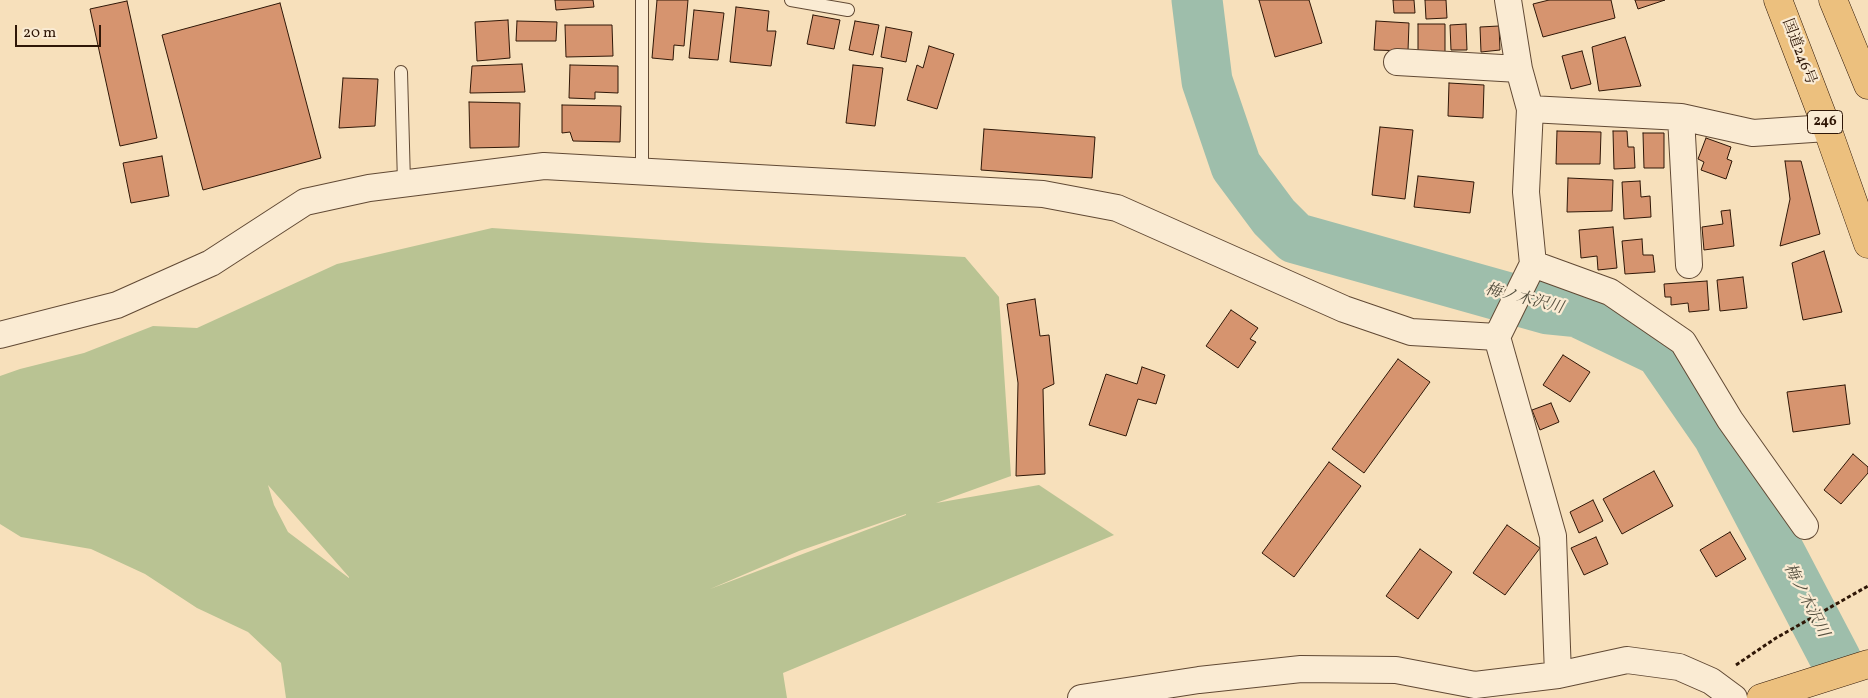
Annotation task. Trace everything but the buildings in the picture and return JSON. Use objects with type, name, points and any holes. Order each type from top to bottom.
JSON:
[{"type":"highway","name":"国道246号","points":[[1778,0],[1827,128],[1868,244]]},
{"type":"highway","points":[[1833,0],[1868,85]]},
{"type":"highway","points":[[1762,698],[1868,664]]},
{"type":"street","points":[[1508,0],[1519,69],[1530,109],[1526,192],[1530,269],[1499,331],[1553,536],[1558,675]]},
{"type":"street","points":[[1397,62],[1519,69]]},
{"type":"street","points":[[1530,109],[1681,117],[1753,132],[1827,128]]},
{"type":"street","points":[[1681,117],[1689,265]]},
{"type":"street","points":[[0,335],[116,306],[211,262],[305,202],[369,188],[544,166],[1043,194],[1117,208],[1344,309],[1411,332],[1499,331]]},
{"type":"street","points":[[1530,269],[1610,292],[1683,342],[1730,420],[1805,526]]},
{"type":"street","points":[[1080,698],[1199,680],[1301,668],[1396,670],[1475,685],[1558,675],[1627,660],[1679,667],[1711,681],[1734,698]]},
{"type":"lane","points":[[642,0],[642,172]]},
{"type":"lane","points":[[790,0],[848,10]]},
{"type":"lane","points":[[401,72],[404,184]]},
{"type":"path","points":[[1711,681],[1776,638],[1868,586]]},
{"type":"green space","points":[[492,228],[708,243],[965,257],[999,297],[1011,476],[936,503],[1039,485],[1114,535],[783,673],[787,698],[286,698],[281,663],[248,632],[197,608],[145,574],[91,549],[21,537],[0,524],[0,376],[84,353],[153,326],[197,328],[337,264]],"holes":[[[268,485],[349,577],[349,578],[288,532],[274,505]],[[906,515],[710,589],[799,551]]]},
{"type":"waterway","name":"梅ノ木沢川","points":[[1197,0],[1207,81],[1236,166],[1274,217],[1295,238],[1548,309],[1578,312],[1660,351],[1718,435],[1836,660]]}]
